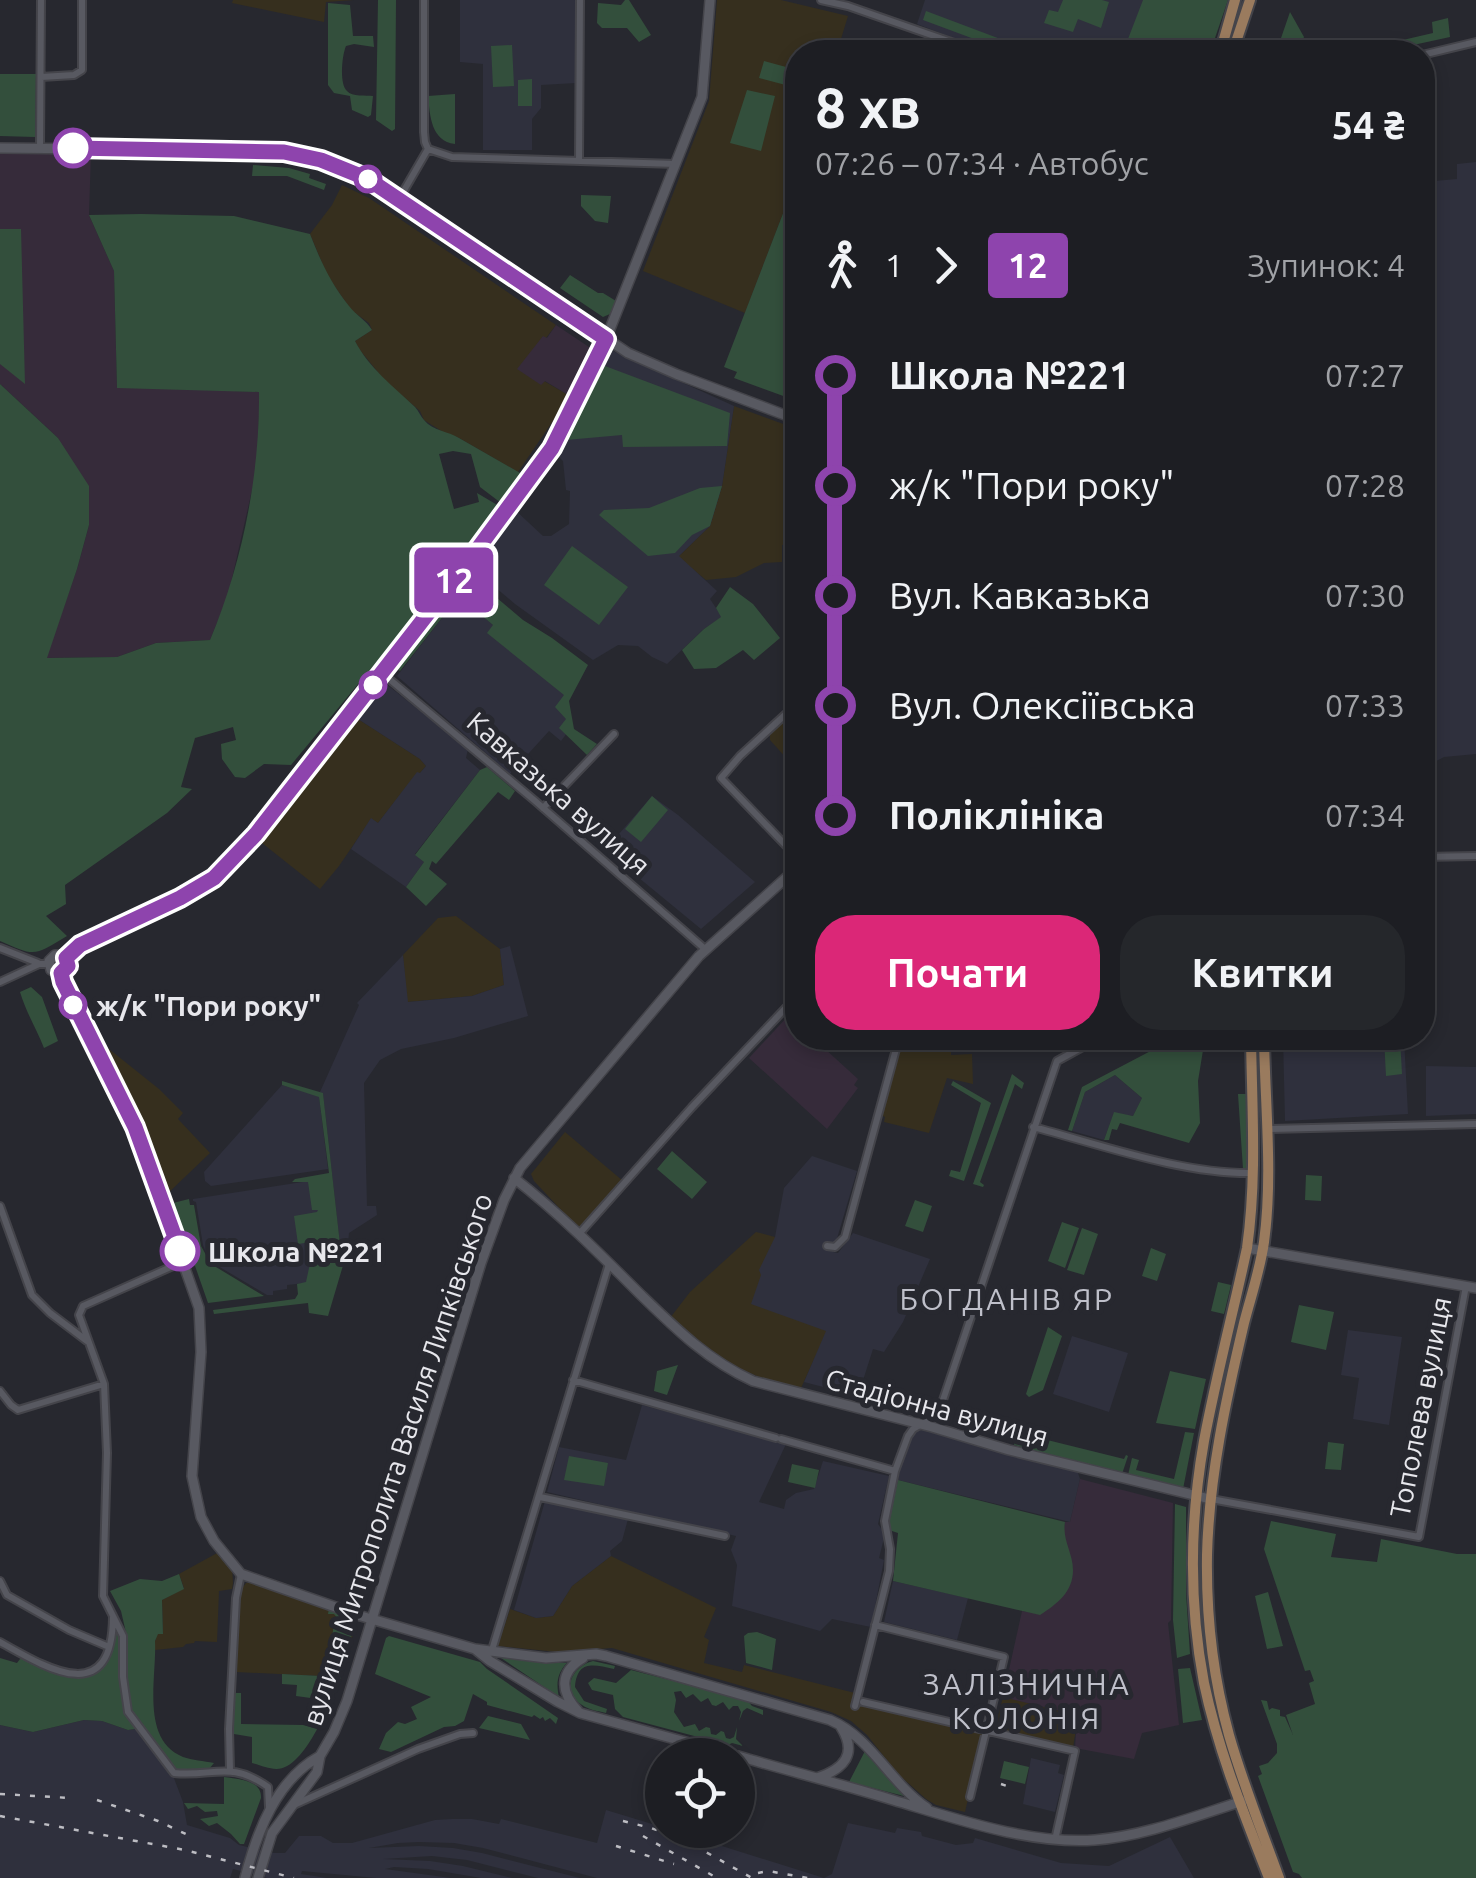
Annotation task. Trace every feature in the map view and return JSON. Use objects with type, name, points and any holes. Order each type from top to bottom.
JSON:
[{"type":"main road","points":[[1224,40],[1235,0]]},
{"type":"main road","points":[[1237,40],[1250,0]]},
{"type":"main road","points":[[1251,1050],[1254,1190],[1247,1248],[1206,1431],[1196,1496],[1194,1588],[1204,1681],[1219,1741],[1280,1878]]},
{"type":"main road","points":[[1264,1050],[1268,1190],[1262,1252],[1223,1423],[1210,1499],[1207,1568],[1217,1684],[1268,1878]]},
{"type":"street","points":[[40,148],[41,0]]},
{"type":"street","points":[[41,77],[74,75],[82,70],[82,0]]},
{"type":"street","points":[[400,199],[428,150],[424,132],[424,0]]},
{"type":"street","points":[[579,161],[580,0]]},
{"type":"street","points":[[66,958],[80,945],[214,878],[256,834],[552,448],[606,339],[702,97],[710,0]]},
{"type":"street","points":[[821,0],[946,40]]},
{"type":"street","points":[[1435,52],[1476,42]]},
{"type":"street","points":[[0,148],[284,152],[313,157],[368,179],[628,352],[785,415]]},
{"type":"street","points":[[428,150],[452,157],[676,164]]},
{"type":"street","name":"Кавказька вулиця","points":[[382,673],[705,949]]},
{"type":"street","points":[[785,715],[721,778],[785,844]]},
{"type":"street","points":[[543,808],[614,734]]},
{"type":"street","points":[[1435,856],[1476,856]]},
{"type":"street","name":"вулиця Митрополита Василя Липківського","points":[[258,1878],[272,1833],[317,1772],[320,1756],[346,1701],[481,1264],[514,1178],[705,949],[785,878]]},
{"type":"street","points":[[0,948],[61,973]]},
{"type":"street","points":[[0,982],[60,954],[68,966],[61,973]]},
{"type":"street","points":[[61,973],[135,1127],[199,1308],[201,1334],[192,1476],[206,1528],[241,1574],[476,1649],[546,1658],[590,1654],[838,1723],[858,1736],[909,1794],[939,1814]]},
{"type":"street","points":[[579,1234],[785,1009]]},
{"type":"street","points":[[827,1246],[835,1247],[845,1237],[896,1050]]},
{"type":"street","points":[[1055,1840],[1075,1751],[986,1728],[859,1704],[889,1571],[885,1521],[895,1471],[908,1436],[928,1420],[943,1400],[1056,1061],[1077,1050]]},
{"type":"street","points":[[1266,1129],[1476,1124]]},
{"type":"street","points":[[1033,1127],[1181,1166],[1254,1172]]},
{"type":"street","name":"Стадіонна вулиця","points":[[514,1178],[579,1234],[690,1343],[732,1372],[753,1381],[1196,1496],[1419,1537]]},
{"type":"street","points":[[0,1206],[32,1295],[88,1342]]},
{"type":"street","points":[[1247,1248],[1471,1287]]},
{"type":"street","points":[[184,1261],[83,1306],[79,1315],[104,1384],[107,1453],[103,1596],[124,1636],[123,1677],[128,1712],[174,1773],[230,1770],[252,1776],[268,1787],[269,1811]]},
{"type":"street","points":[[492,1650],[609,1264]]},
{"type":"street","name":"Тополева вулиця","points":[[1419,1537],[1471,1287]]},
{"type":"street","points":[[572,1380],[895,1471]]},
{"type":"street","points":[[0,1391],[18,1410],[104,1384]]},
{"type":"street","points":[[540,1497],[725,1536]]},
{"type":"street","points":[[230,1770],[236,1598],[241,1574]]},
{"type":"street","points":[[0,1581],[7,1596],[110,1647]]},
{"type":"street","points":[[0,1642],[46,1668],[75,1676],[90,1672],[102,1663],[110,1647],[112,1611]]},
{"type":"street","points":[[876,1625],[1004,1657],[970,1797]]},
{"type":"street","points":[[476,1649],[558,1702],[672,1738]]},
{"type":"street","points":[[580,1712],[568,1700],[566,1674],[576,1661],[590,1654]]},
{"type":"street","points":[[815,1778],[838,1769],[848,1755],[848,1741],[838,1723]]},
{"type":"street","points":[[290,1807],[418,1749],[473,1733]]},
{"type":"street","name":"вулиця Митрополита Василя Липківського","points":[[245,1878],[256,1836],[269,1811],[306,1764],[320,1756]]},
{"type":"street","points":[[755,1762],[939,1814],[1055,1840],[1126,1836],[1245,1800]]},
{"type":"shaded area","points":[[354,0],[326,2],[324,22],[232,3]]},
{"type":"shaded area","points":[[460,0],[575,0],[576,83],[541,85],[541,108],[532,119],[532,150],[483,150],[483,64],[460,62]]},
{"type":"shaded area","points":[[717,0],[781,0],[848,16],[841,40],[785,40],[785,208],[745,313],[643,271],[709,101]]},
{"type":"shaded area","points":[[925,0],[1195,0],[1180,40],[959,40],[917,24]]},
{"type":"shaded area","points":[[91,153],[89,215],[114,271],[117,387],[260,392],[257,468],[228,596],[210,640],[156,643],[117,657],[46,658],[89,525],[58,438],[0,384],[0,154]]},
{"type":"shaded area","points":[[1476,162],[1476,754],[1435,762],[1435,181],[1457,179],[1457,164]]},
{"type":"shaded area","points":[[342,185],[369,198],[556,325],[546,338],[542,384],[544,381],[570,396],[518,472],[424,420],[420,411],[386,382],[359,349],[355,341],[372,330],[351,310],[327,275],[310,234]]},
{"type":"shaded area","points":[[556,325],[592,349],[570,396],[545,381],[541,385],[517,369]]},
{"type":"shaded area","points":[[613,351],[734,406],[722,486],[710,526],[679,556],[717,591],[710,599],[722,617],[667,664],[638,646],[618,645],[593,660],[470,566],[514,509],[543,536],[551,536],[569,524],[570,491],[566,490],[563,461],[554,452],[605,354]]},
{"type":"shaded area","points":[[734,406],[785,425],[782,562],[764,563],[736,577],[706,580],[678,557],[710,526],[722,486]]},
{"type":"shaded area","points":[[459,596],[572,692],[567,701],[570,729],[561,741],[549,731],[510,774],[397,676]]},
{"type":"shaded area","points":[[385,683],[468,749],[466,758],[480,770],[415,854],[424,862],[406,887],[351,849],[371,818],[378,823],[417,772],[426,766],[358,719]]},
{"type":"shaded area","points":[[785,718],[785,757],[770,740],[770,732]]},
{"type":"shaded area","points":[[358,719],[426,766],[378,823],[371,819],[320,889],[262,843]]},
{"type":"shaded area","points":[[652,796],[755,882],[701,929],[605,850]]},
{"type":"shaded area","points":[[456,916],[500,949],[504,985],[472,996],[407,1002],[403,955],[438,918]]},
{"type":"shaded area","points":[[510,946],[528,1016],[401,1049],[380,1060],[364,1083],[367,1206],[376,1206],[377,1215],[349,1233],[348,1244],[340,1245],[320,1092],[357,1003],[403,955],[408,1002],[472,996],[504,985],[500,949]]},
{"type":"shaded area","points":[[785,1019],[785,1050],[826,1050],[858,1079],[854,1085],[858,1088],[827,1129],[749,1058]]},
{"type":"shaded area","points":[[99,1041],[183,1113],[178,1119],[210,1153],[164,1197],[139,1126]]},
{"type":"shaded area","points":[[900,1050],[972,1054],[973,1084],[947,1078],[929,1133],[884,1122],[881,1115]]},
{"type":"shaded area","points":[[1283,1050],[1405,1050],[1408,1114],[1285,1121]]},
{"type":"shaded area","points":[[1426,1066],[1476,1067],[1476,1114],[1426,1116]]},
{"type":"shaded area","points":[[1115,1075],[1142,1098],[1133,1116],[1114,1113],[1104,1140],[1072,1131],[1085,1092]]},
{"type":"shaded area","points":[[282,1085],[319,1096],[328,1169],[211,1186],[205,1181],[204,1172]]},
{"type":"shaded area","points":[[565,1132],[623,1181],[579,1229],[531,1174]]},
{"type":"shaded area","points":[[812,1156],[857,1171],[833,1252],[838,1253],[853,1233],[930,1259],[903,1322],[884,1352],[873,1349],[858,1396],[804,1382],[826,1331],[751,1304],[761,1275],[759,1270],[775,1237],[784,1188]]},
{"type":"shaded area","points":[[328,1178],[330,1222],[321,1261],[306,1283],[287,1285],[287,1289],[267,1295],[218,1266],[207,1255],[193,1199]]},
{"type":"shaded area","points":[[756,1232],[775,1237],[827,1331],[801,1388],[759,1377],[724,1360],[670,1318],[690,1292]]},
{"type":"shaded area","points":[[1348,1330],[1402,1337],[1389,1425],[1353,1419],[1359,1378],[1341,1375]]},
{"type":"shaded area","points":[[1072,1336],[1128,1353],[1109,1412],[1053,1394]]},
{"type":"shaded area","points":[[642,1405],[786,1444],[759,1502],[784,1509],[786,1500],[796,1493],[814,1489],[823,1461],[889,1476],[878,1524],[885,1534],[879,1558],[884,1560],[871,1627],[832,1619],[820,1631],[732,1606],[737,1565],[731,1550],[736,1536],[547,1492],[559,1447],[626,1460]]},
{"type":"shaded area","points":[[919,1428],[1077,1470],[1080,1479],[1070,1522],[898,1480],[906,1442]]},
{"type":"shaded area","points":[[1080,1479],[1173,1503],[1168,1623],[1179,1725],[1142,1733],[1134,1759],[1075,1748],[1077,1715],[1003,1697],[1022,1611],[1040,1614],[1073,1569],[1063,1533],[1065,1522],[1070,1522]]},
{"type":"shaded area","points":[[545,1501],[628,1519],[622,1541],[610,1551],[611,1556],[572,1586],[553,1616],[536,1618],[514,1610]]},
{"type":"shaded area","points":[[219,1552],[232,1567],[233,1583],[232,1589],[219,1591],[217,1642],[195,1641],[183,1647],[155,1650],[157,1634],[163,1633],[162,1600],[184,1588],[179,1574]]},
{"type":"shaded area","points":[[611,1556],[716,1608],[704,1637],[709,1640],[704,1663],[742,1672],[744,1665],[855,1693],[862,1704],[984,1730],[965,1812],[926,1799],[898,1774],[867,1735],[851,1721],[831,1712],[612,1648],[557,1652],[498,1646],[510,1609],[536,1618],[553,1616],[572,1586]]},
{"type":"shaded area","points":[[893,1581],[968,1598],[957,1640],[884,1622]]},
{"type":"shaded area","points":[[251,1582],[348,1617],[354,1631],[341,1677],[236,1672],[239,1592]]},
{"type":"shaded area","points":[[1003,1697],[1078,1715],[1073,1748],[995,1728]]},
{"type":"shaded area","points":[[84,1720],[102,1721],[128,1730],[141,1728],[172,1773],[187,1825],[230,1838],[239,1845],[274,1853],[285,1853],[299,1836],[352,1843],[452,1819],[499,1824],[501,1819],[597,1843],[606,1810],[645,1822],[645,1848],[728,1848],[824,1878],[597,1878],[483,1848],[419,1842],[369,1848],[453,1848],[580,1878],[538,1878],[467,1860],[432,1856],[383,1859],[430,1861],[512,1878],[394,1867],[385,1869],[451,1878],[376,1878],[302,1871],[301,1874],[327,1878],[267,1878],[233,1869],[230,1878],[0,1878],[0,1725],[33,1732]]},
{"type":"shaded area","points":[[1031,1758],[1060,1765],[1058,1773],[1064,1775],[1055,1812],[1023,1804]]},
{"type":"shaded area","points":[[848,1823],[895,1833],[897,1828],[921,1832],[922,1836],[956,1845],[973,1843],[975,1838],[1061,1863],[1109,1866],[1170,1837],[1194,1878],[824,1878],[832,1874]]},
{"type":"green space","points":[[378,0],[396,0],[392,131],[376,120]]},
{"type":"green space","points":[[629,0],[651,35],[639,42],[627,28],[602,28],[597,23],[598,3],[621,5]]},
{"type":"green space","points":[[1063,0],[1109,2],[1101,28],[1078,19],[1073,32],[1044,23],[1049,10],[1058,12]]},
{"type":"green space","points":[[1143,0],[1228,0],[1215,40],[1128,40]]},
{"type":"green space","points":[[328,3],[350,5],[353,36],[373,36],[374,47],[346,46],[342,69],[349,93],[373,96],[368,117],[352,110],[350,96],[334,93],[328,85]]},
{"type":"green space","points":[[926,11],[1003,40],[977,40],[923,20]]},
{"type":"green space","points":[[1290,12],[1304,37],[1280,40]]},
{"type":"green space","points":[[1448,18],[1450,37],[1403,40],[1433,33],[1432,22]]},
{"type":"green space","points":[[512,45],[514,86],[493,87],[491,46]]},
{"type":"green space","points":[[764,61],[785,67],[785,85],[759,78]]},
{"type":"green space","points":[[0,74],[36,74],[35,137],[0,136]]},
{"type":"green space","points":[[532,79],[532,106],[518,106],[518,80]]},
{"type":"green space","points":[[747,90],[775,96],[761,151],[730,143]]},
{"type":"green space","points":[[455,94],[455,144],[436,133],[428,96]]},
{"type":"green space","points":[[253,165],[289,168],[326,184],[324,190],[287,176],[252,176]]},
{"type":"green space","points":[[581,195],[611,196],[608,223],[595,221],[581,206]]},
{"type":"green space","points":[[785,208],[785,397],[734,378],[737,372],[724,367]]},
{"type":"green space","points":[[89,215],[234,216],[310,234],[337,289],[372,330],[355,341],[375,368],[428,424],[522,474],[501,503],[480,487],[471,454],[439,454],[454,509],[479,502],[477,493],[499,506],[456,563],[447,558],[439,569],[436,590],[291,765],[264,764],[245,778],[235,777],[222,759],[221,744],[236,740],[233,727],[195,738],[181,787],[192,789],[167,813],[65,885],[66,904],[46,916],[67,936],[41,951],[28,952],[0,941],[0,384],[58,438],[89,486],[89,525],[47,658],[117,657],[156,643],[210,640],[240,550],[252,487],[259,392],[117,388],[114,271]]},
{"type":"green space","points":[[0,229],[21,229],[25,384],[0,364]]},
{"type":"green space","points":[[570,275],[616,301],[610,314],[603,317],[560,288]]},
{"type":"green space","points":[[605,366],[730,413],[727,446],[623,447],[622,435],[566,440]]},
{"type":"green space","points":[[722,486],[710,526],[692,535],[675,553],[648,556],[599,515],[604,510],[649,508],[700,488]]},
{"type":"green space","points":[[572,546],[628,587],[599,625],[544,585]]},
{"type":"green space","points":[[470,575],[523,620],[588,665],[569,701],[574,729],[597,744],[587,755],[559,728],[566,719],[555,707],[564,695],[487,633],[493,625],[461,598],[400,671],[397,669]]},
{"type":"green space","points":[[730,587],[753,604],[780,638],[754,660],[743,650],[716,668],[694,669],[682,650],[721,617],[716,608]]},
{"type":"green space","points":[[487,767],[515,791],[509,800],[498,792],[436,864],[432,861],[429,869],[447,884],[426,906],[406,887],[424,862],[415,855],[480,770]]},
{"type":"green space","points":[[652,796],[668,810],[641,842],[625,829]]},
{"type":"green space","points":[[31,987],[42,997],[58,1041],[44,1048],[20,992]]},
{"type":"green space","points":[[1152,1050],[1203,1050],[1198,1081],[1200,1123],[1189,1143],[1120,1123],[1117,1130],[1112,1129],[1109,1140],[1104,1140],[1114,1112],[1133,1116],[1142,1098],[1115,1075],[1085,1092],[1072,1131],[1068,1130],[1082,1087]]},
{"type":"green space","points":[[1385,1050],[1401,1050],[1402,1074],[1386,1076]]},
{"type":"green space","points":[[1012,1074],[1024,1083],[1022,1089],[1015,1084],[980,1182],[983,1187],[973,1184]]},
{"type":"green space","points":[[282,1081],[323,1093],[340,1244],[348,1244],[347,1248],[323,1240],[298,1244],[294,1216],[318,1210],[312,1210],[308,1182],[292,1182],[329,1173],[319,1097],[282,1085]]},
{"type":"green space","points":[[953,1081],[991,1103],[964,1181],[949,1176],[951,1170],[960,1172],[981,1103],[951,1085]]},
{"type":"green space","points":[[1238,1094],[1246,1094],[1249,1169],[1243,1169]]},
{"type":"green space","points":[[672,1151],[707,1182],[692,1199],[657,1169]]},
{"type":"green space","points":[[1306,1175],[1322,1176],[1321,1201],[1305,1200]]},
{"type":"green space","points":[[189,1199],[190,1205],[194,1205],[201,1246],[211,1264],[264,1296],[208,1303],[173,1203]]},
{"type":"green space","points":[[915,1200],[932,1206],[923,1232],[905,1226]]},
{"type":"green space","points":[[1062,1222],[1079,1228],[1065,1268],[1048,1261]]},
{"type":"green space","points":[[1082,1228],[1098,1234],[1084,1275],[1067,1270]]},
{"type":"green space","points":[[314,1245],[347,1252],[328,1316],[309,1313],[308,1303],[214,1314],[213,1310],[295,1299],[297,1284],[306,1282]]},
{"type":"green space","points":[[1151,1248],[1166,1254],[1157,1281],[1142,1276]]},
{"type":"green space","points":[[1218,1282],[1231,1285],[1224,1314],[1211,1311]]},
{"type":"green space","points":[[1299,1305],[1334,1312],[1326,1350],[1291,1342]]},
{"type":"green space","points":[[1048,1327],[1062,1336],[1043,1390],[1029,1397],[1026,1394]]},
{"type":"green space","points":[[678,1365],[667,1395],[654,1391],[657,1371]]},
{"type":"green space","points":[[1170,1371],[1206,1379],[1195,1429],[1156,1423]]},
{"type":"green space","points":[[1026,1422],[1023,1434],[1124,1459],[1128,1456],[1122,1474],[1014,1445]]},
{"type":"green space","points":[[1185,1432],[1194,1433],[1183,1489],[1128,1475],[1132,1458],[1139,1460],[1136,1470],[1174,1479]]},
{"type":"green space","points":[[1328,1442],[1344,1444],[1341,1470],[1325,1469]]},
{"type":"green space","points":[[569,1456],[608,1463],[604,1486],[564,1480]]},
{"type":"green space","points":[[792,1464],[819,1470],[815,1488],[788,1482]]},
{"type":"green space","points":[[898,1480],[1065,1522],[1073,1570],[1067,1591],[1040,1615],[893,1581],[898,1533],[888,1526]]},
{"type":"green space","points":[[1175,1504],[1186,1507],[1190,1654],[1177,1658],[1173,1620]]},
{"type":"green space","points":[[1271,1521],[1336,1534],[1331,1557],[1377,1562],[1381,1539],[1476,1554],[1476,1878],[1302,1878],[1293,1872],[1258,1776],[1262,1774],[1259,1766],[1277,1753],[1261,1700],[1267,1701],[1269,1710],[1280,1710],[1293,1735],[1286,1715],[1315,1704],[1309,1683],[1314,1681],[1310,1670],[1305,1671],[1264,1549]]},
{"type":"green space","points":[[179,1574],[184,1589],[162,1600],[163,1634],[158,1634],[155,1641],[156,1722],[170,1749],[183,1757],[214,1763],[209,1769],[176,1770],[130,1711],[125,1679],[127,1637],[121,1611],[110,1591],[140,1579],[162,1581]]},
{"type":"green space","points":[[1268,1592],[1283,1646],[1267,1649],[1255,1596]]},
{"type":"green space","points":[[329,1608],[346,1618],[352,1628],[345,1659],[329,1656],[338,1619],[328,1614]]},
{"type":"green space","points":[[113,1625],[123,1636],[128,1712],[141,1728],[128,1730],[102,1721],[84,1720],[33,1732],[0,1725],[0,1658],[17,1663],[23,1655],[75,1675],[102,1663]]},
{"type":"green space","points":[[757,1632],[776,1639],[772,1670],[746,1663],[744,1636]]},
{"type":"green space","points":[[389,1636],[480,1662],[558,1718],[556,1724],[550,1718],[545,1721],[543,1717],[487,1705],[473,1694],[464,1721],[391,1752],[379,1749],[386,1733],[398,1722],[405,1724],[417,1719],[411,1707],[431,1697],[375,1674]]},
{"type":"green space","points":[[498,1656],[567,1663],[558,1679],[559,1697]]},
{"type":"green space","points":[[593,1661],[615,1666],[583,1668],[575,1687],[584,1701],[607,1709],[606,1713],[585,1707],[571,1693],[574,1673]]},
{"type":"green space","points":[[1190,1668],[1202,1720],[1183,1723],[1178,1669]]},
{"type":"green space","points":[[631,1670],[747,1700],[763,1710],[763,1715],[747,1708],[739,1721],[738,1706],[729,1710],[723,1702],[716,1706],[708,1698],[701,1702],[693,1694],[686,1698],[681,1691],[674,1692],[674,1712],[684,1727],[695,1724],[699,1731],[710,1728],[711,1734],[721,1731],[726,1738],[702,1738],[623,1717],[615,1709],[613,1695],[592,1690],[588,1683],[594,1678],[616,1683]]},
{"type":"green space","points":[[282,1674],[341,1677],[307,1746],[287,1766],[273,1769],[252,1763],[252,1737],[234,1734],[234,1693],[241,1693],[241,1724],[314,1728],[318,1699],[296,1696],[297,1685],[282,1684]]},
{"type":"green space","points":[[488,1716],[521,1724],[530,1740],[479,1728]]},
{"type":"green space","points":[[865,1751],[904,1796],[849,1782]]},
{"type":"green space","points":[[1004,1761],[1029,1767],[1025,1784],[1000,1778]]},
{"type":"green space","points":[[224,1777],[248,1782],[260,1792],[244,1844],[217,1823],[209,1826],[200,1819],[218,1816],[217,1811],[205,1812],[197,1806],[188,1809],[184,1803],[224,1804]]},
{"type":"railway","points":[[1001,1784],[1010,1787]]},
{"type":"railway","points":[[0,1794],[71,1798]]},
{"type":"railway","points":[[97,1800],[188,1835]]},
{"type":"railway","points":[[0,1816],[185,1850],[294,1878]]},
{"type":"railway","points":[[623,1821],[688,1842],[752,1878]]},
{"type":"railway","points":[[643,1836],[717,1878]]},
{"type":"railway","points":[[616,1846],[674,1864]]},
{"type":"railway","points":[[758,1873],[808,1878]]},
{"type":"bus line","name":"12","points":[[73,148],[272,150],[342,167],[368,179],[606,339],[552,448],[256,834],[214,878],[80,945],[66,958],[68,966],[61,973],[63,982],[135,1127],[180,1251]]},
{"type":"place","name":"ж/к \"Пори року\"","points":[[73,1005]]},
{"type":"place","name":"Школа №221","points":[[180,1251]]},
{"type":"district","name":"БОГДАНІВ ЯР","points":[[1007,1299]]},
{"type":"district","name":"ЗАЛІЗНИЧНА КОЛОНІЯ","points":[[1027,1701]]}]
